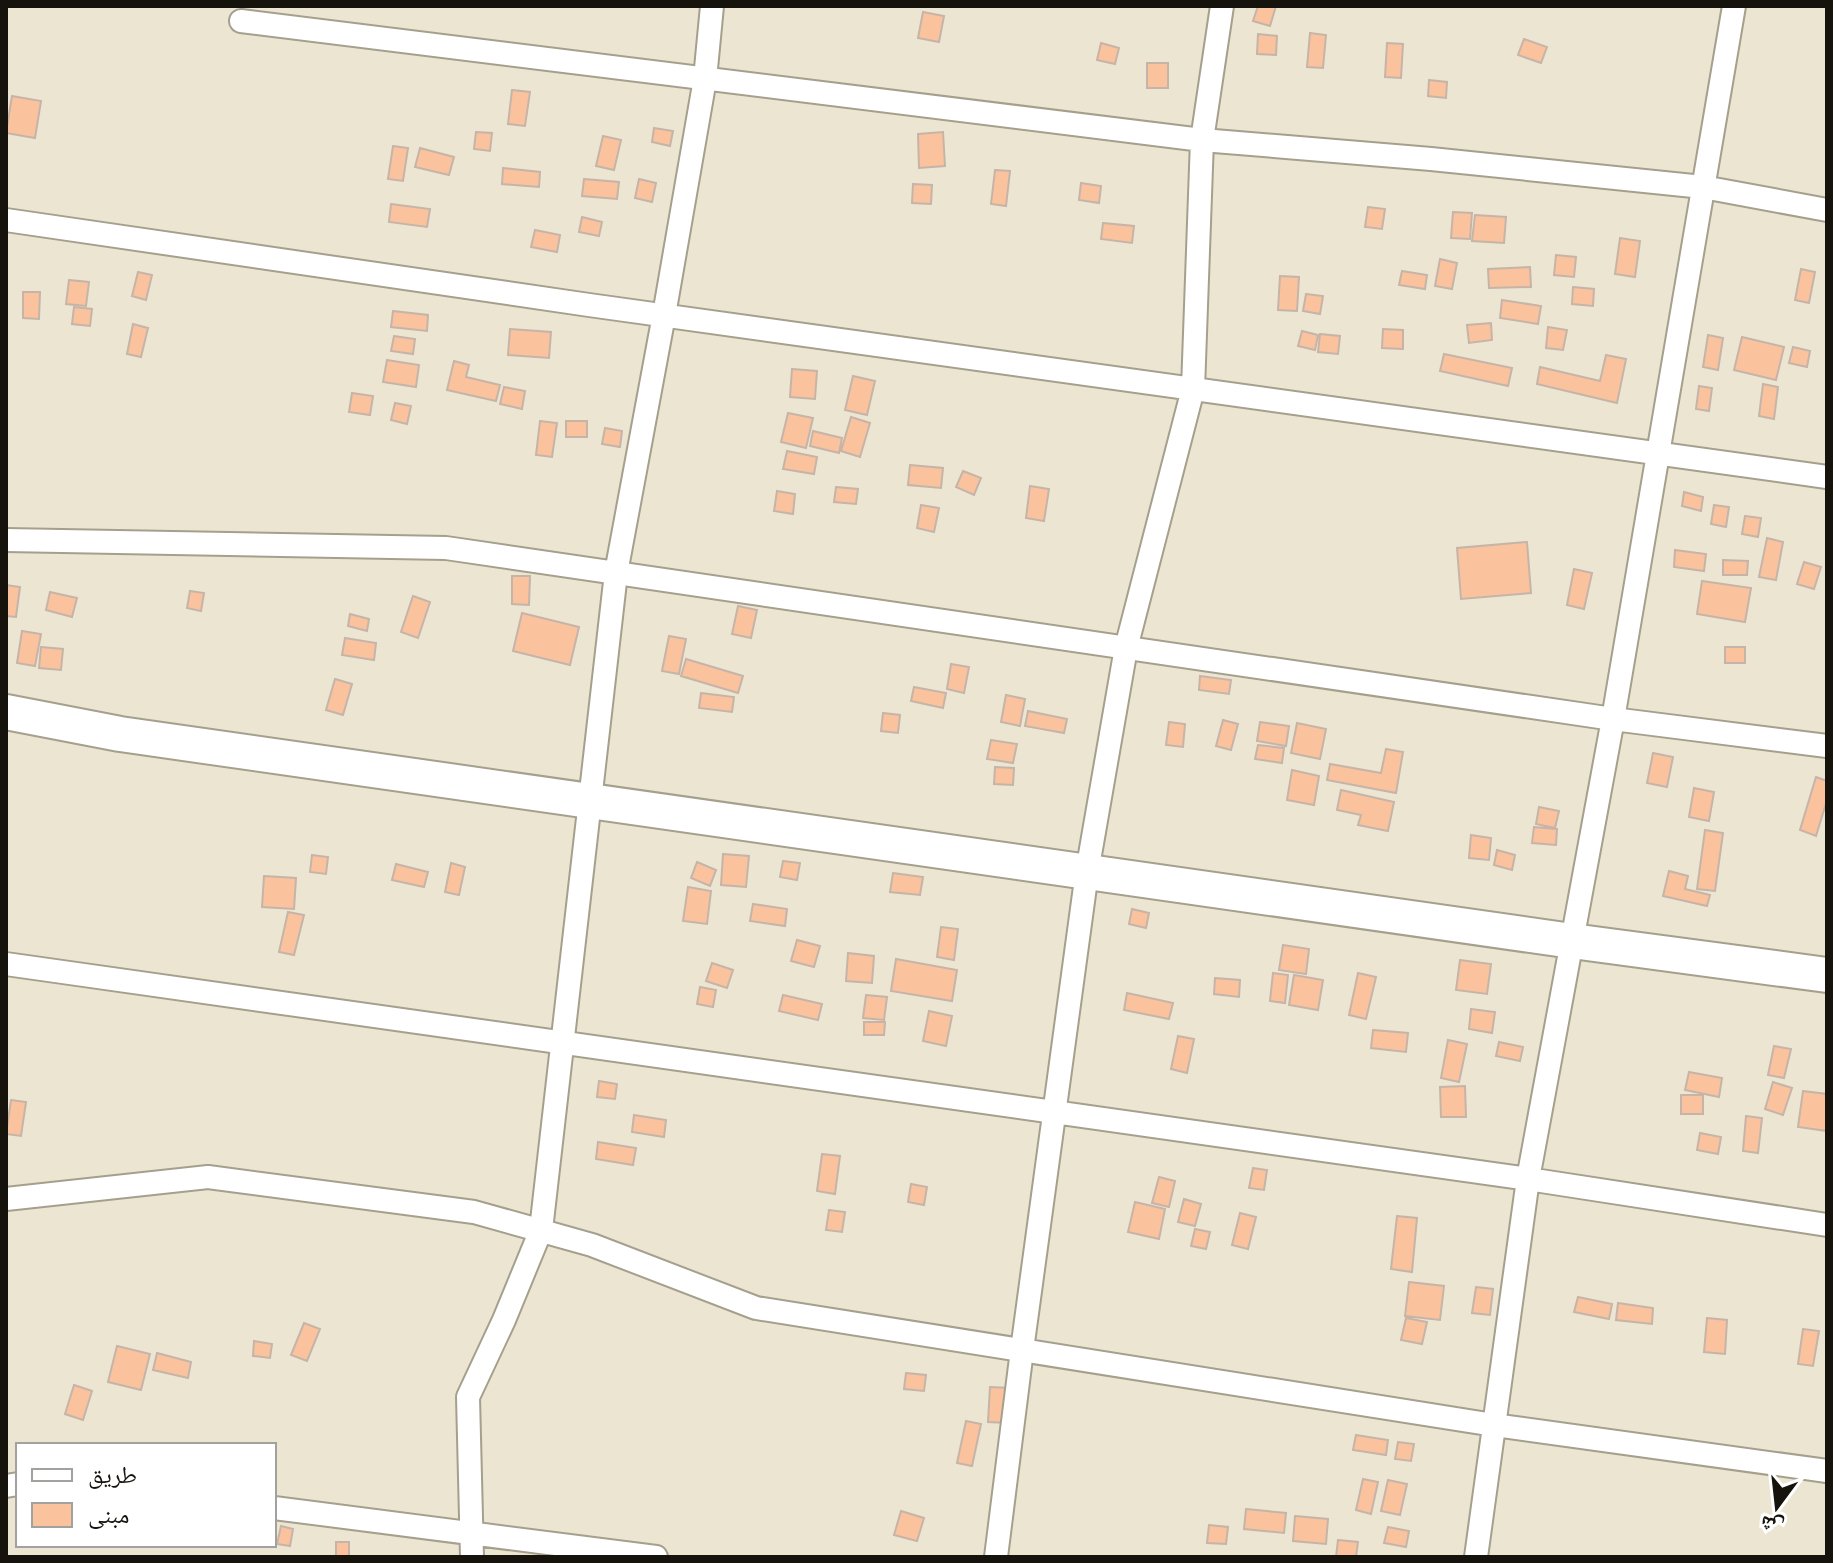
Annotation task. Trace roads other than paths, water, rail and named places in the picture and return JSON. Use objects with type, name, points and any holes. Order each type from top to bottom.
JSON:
[{"type":"main road","points":[[6,712],[120,734],[590,802],[1827,975]]},
{"type":"street","points":[[472,1557],[468,1397],[541,1230],[616,573],[705,79],[712,6]]},
{"type":"street","points":[[996,1557],[1087,872],[1126,648],[1193,389],[1202,140],[1222,6]]},
{"type":"street","points":[[1476,1557],[1528,1179],[1613,719],[1734,6]]},
{"type":"street","points":[[241,21],[1202,140],[1431,159],[1703,187],[1827,210]]},
{"type":"street","points":[[6,220],[1827,477]]},
{"type":"street","points":[[6,540],[446,548],[1613,719],[1827,746]]},
{"type":"street","points":[[6,964],[1528,1179],[1827,1225]]},
{"type":"street","points":[[6,1199],[208,1177],[474,1212],[592,1245],[756,1308],[1494,1425],[1827,1471]]},
{"type":"street","points":[[276,1508],[656,1557]]}]
